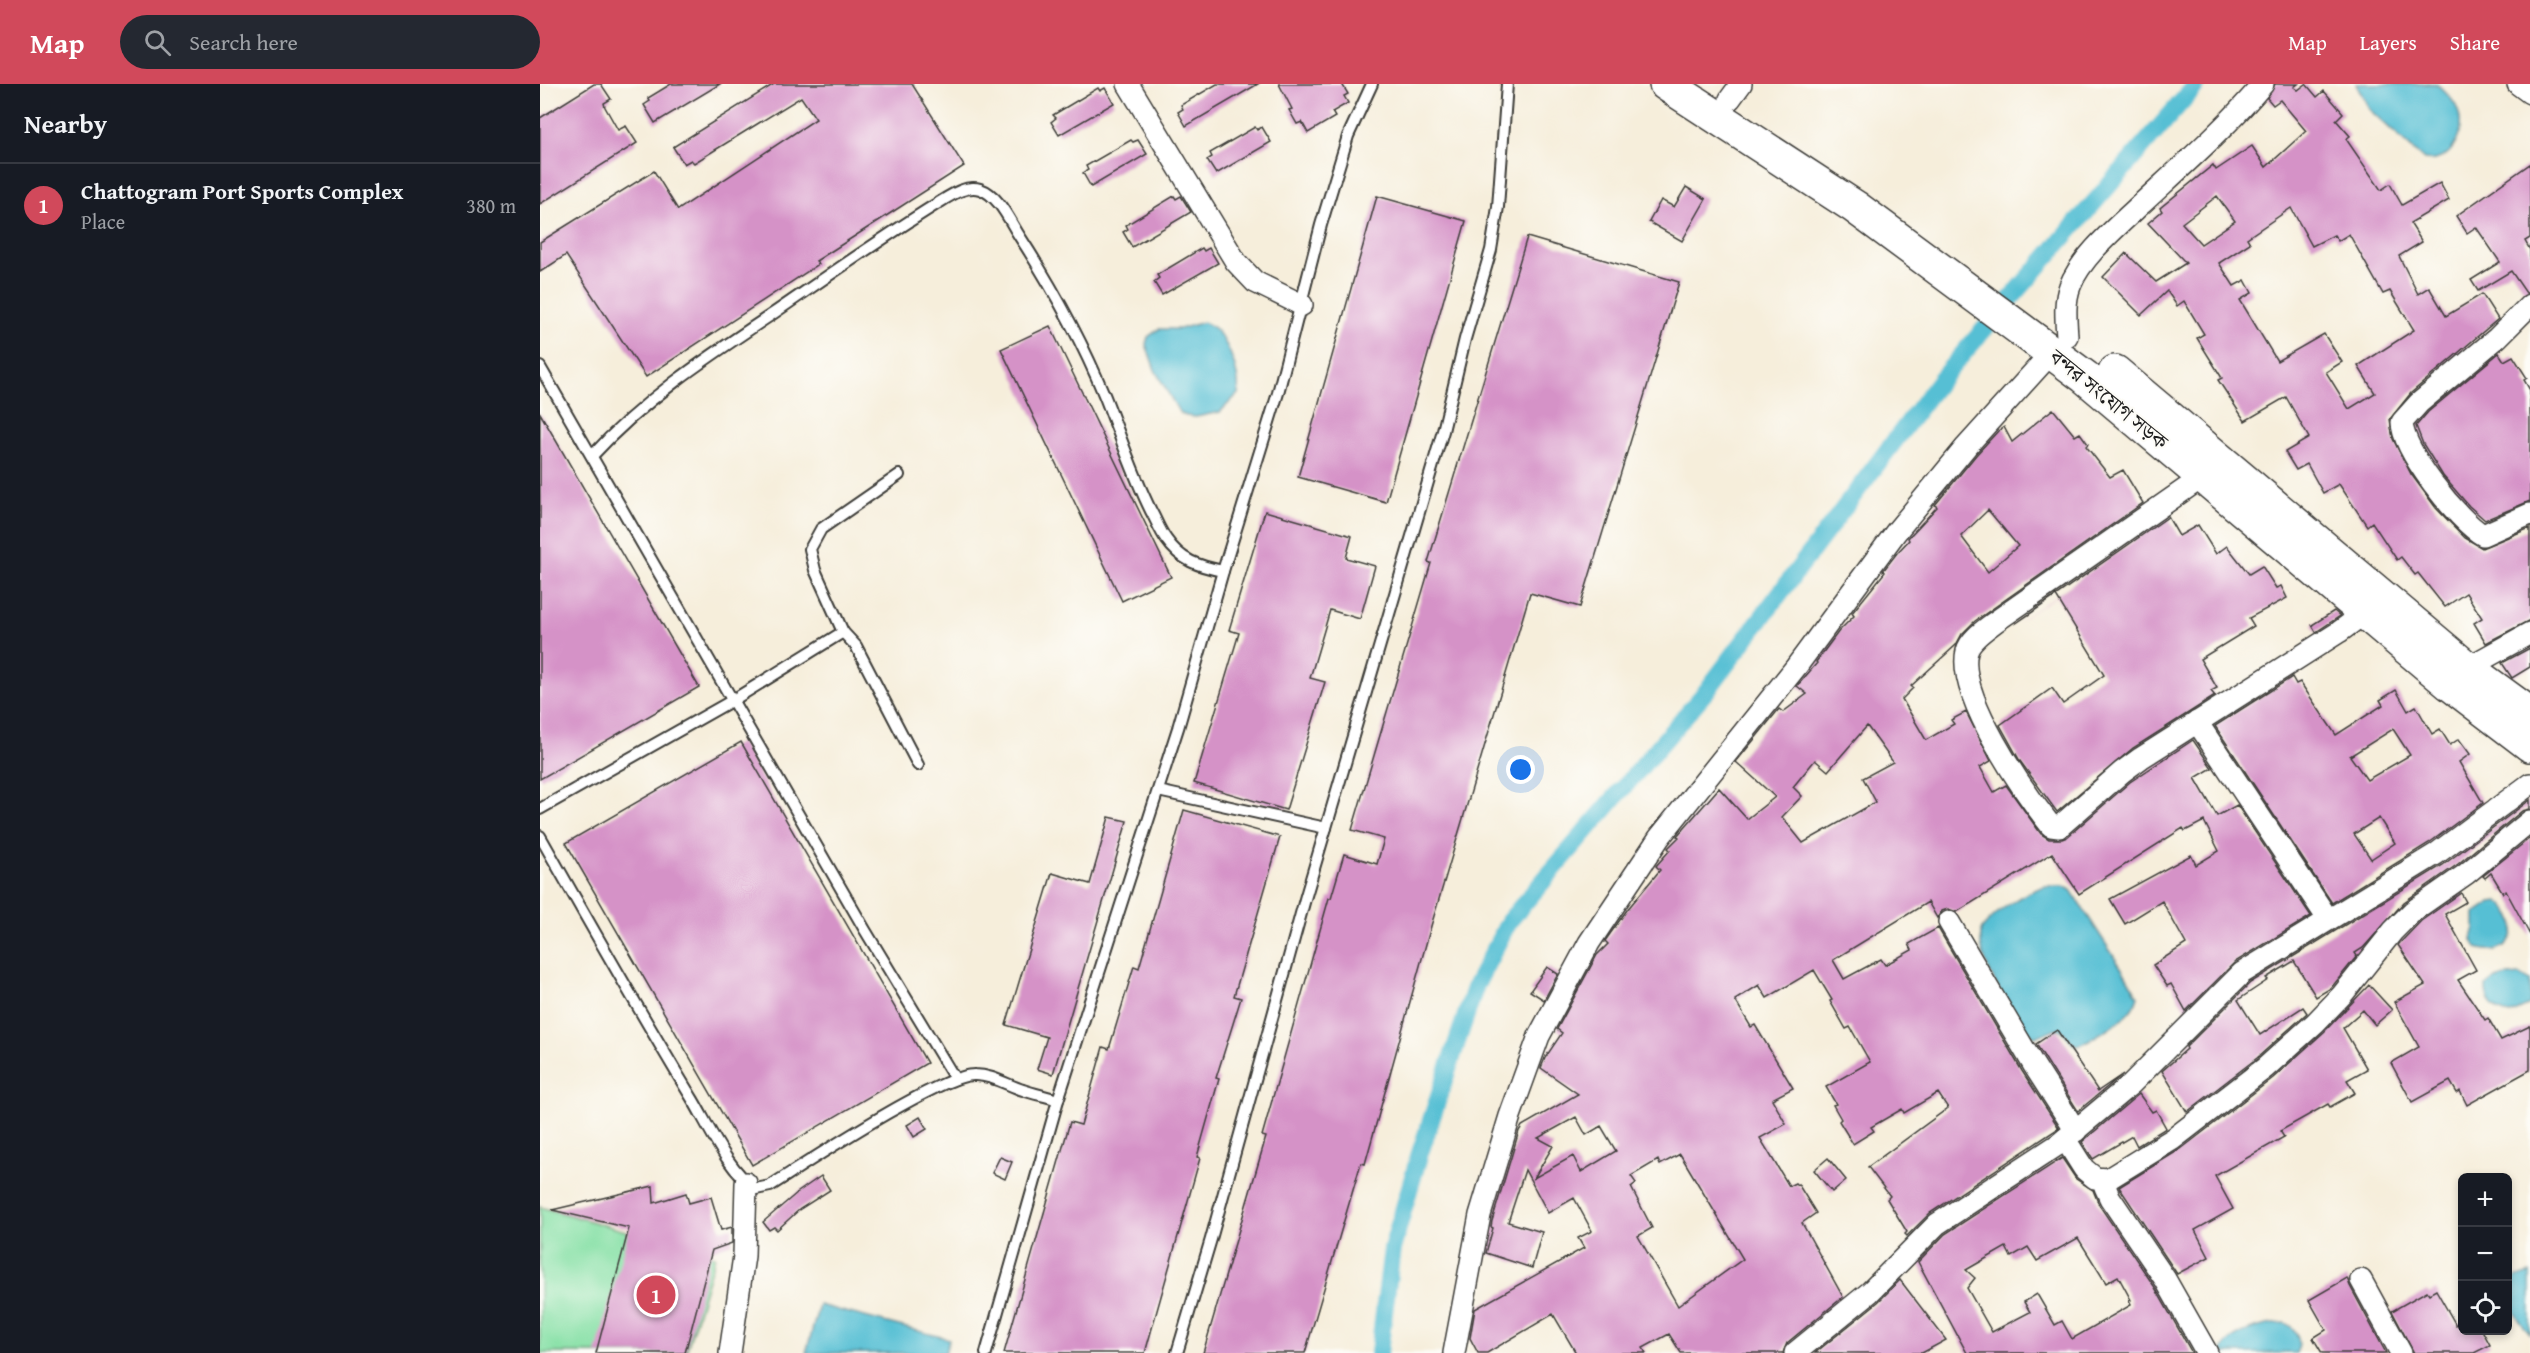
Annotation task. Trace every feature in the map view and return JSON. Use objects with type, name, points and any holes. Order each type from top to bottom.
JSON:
[{"type":"highway","name":"বন্দর সংযোগ সড়ক","points":[[1666,84],[1840,196],[1897,225]]},
{"type":"highway","name":"বন্দর সংযোগ সড়ক","points":[[1726,89],[1897,225],[2059,344],[2085,377],[2181,442],[2467,668],[2530,714]]},
{"type":"highway","name":"বন্দর সংযোগ সড়ক","points":[[2181,442],[2204,476],[2450,684],[2530,744]]},
{"type":"street","points":[[1128,84],[1236,262],[1255,282],[1302,305]]},
{"type":"street","points":[[1454,1353],[1480,1215],[1510,1116],[1539,1036],[1589,943],[1659,838],[1796,667],[1896,532],[1966,447],[2059,344],[2071,285],[2082,267],[2117,227],[2181,167],[2263,84]]},
{"type":"street","points":[[2518,84],[2530,93]]},
{"type":"street","points":[[2530,305],[2497,338],[2419,403],[2402,422],[2406,440],[2428,476],[2460,517],[2474,530],[2483,535],[2530,514]]},
{"type":"street","points":[[2204,476],[1995,622],[1975,638],[1967,649],[1966,667],[1977,707],[1989,732],[2051,826],[2059,827],[2122,772],[2339,632],[2366,612]]},
{"type":"street","points":[[2467,668],[2530,633]]},
{"type":"street","points":[[2197,722],[2328,919]]},
{"type":"street","points":[[1795,1353],[1870,1292],[1937,1224],[2071,1135],[2155,1063],[2212,1001],[2242,973],[2457,840],[2530,784]]},
{"type":"street","points":[[1949,922],[2071,1135],[2084,1169],[2095,1178],[2108,1179],[2192,1126],[2265,1068],[2335,1002],[2393,931],[2413,911],[2466,874],[2530,822]]},
{"type":"street","points":[[2108,1179],[2105,1187],[2110,1198],[2164,1279],[2207,1353]]},
{"type":"street","points":[[730,1353],[744,1256],[746,1183]]},
{"type":"street","points":[[2361,1280],[2401,1353]]},
{"type":"lane","points":[[986,1353],[1058,1100],[1208,630],[1223,571],[1278,393],[1321,225],[1348,136],[1372,84]]},
{"type":"lane","points":[[1177,1353],[1326,828],[1443,431],[1491,250],[1498,207],[1507,84]]},
{"type":"lane","points":[[592,456],[639,410],[711,355],[935,205],[965,189],[979,188],[993,196],[1050,284],[1071,322],[1104,394],[1142,493],[1165,539],[1178,553],[1196,566],[1223,571]]},
{"type":"lane","points":[[540,367],[865,930],[955,1079]]},
{"type":"lane","points":[[899,475],[821,529],[810,549],[815,570],[843,632],[856,646],[918,765]]},
{"type":"lane","points":[[540,809],[733,700],[843,632]]},
{"type":"lane","points":[[1158,791],[1326,828]]},
{"type":"lane","points":[[540,836],[712,1133],[746,1183],[756,1189],[770,1186],[891,1112],[955,1079],[972,1074],[987,1076],[1022,1090],[1058,1100]]},
{"type":"green space","points":[[540,1207],[715,1256],[686,1353],[540,1353]]},
{"type":"water","points":[[2356,84],[2437,84],[2452,100],[2459,115],[2459,135],[2455,144],[2443,157],[2424,160],[2370,110]]},
{"type":"water","points":[[1203,322],[1218,333],[1230,352],[1237,375],[1238,394],[1220,412],[1196,417],[1186,416],[1179,412],[1155,370],[1146,344],[1148,337],[1159,329],[1180,329]]},
{"type":"water","points":[[2045,886],[2064,886],[2071,890],[2138,996],[2135,1004],[2123,1019],[2082,1044],[2075,1045],[2058,1029],[2036,1037],[2028,1031],[2003,997],[1989,970],[1981,946],[1981,930],[1994,916],[2019,898]]},
{"type":"water","points":[[2498,901],[2512,919],[2514,929],[2512,937],[2499,949],[2477,948],[2472,938],[2475,913],[2491,902]]},
{"type":"water","points":[[2521,975],[2530,981],[2530,1005],[2510,1014],[2492,1005],[2487,996],[2486,986],[2498,978]]},
{"type":"water","points":[[2530,1273],[2530,1334],[2513,1309],[2512,1279]]},
{"type":"water","points":[[819,1305],[949,1339],[945,1353],[806,1353]]},
{"type":"water","points":[[2284,1323],[2297,1335],[2299,1344],[2296,1353],[2221,1353],[2231,1340],[2248,1330]]},
{"type":"building","points":[[594,84],[601,84],[611,99],[604,103],[618,130],[626,126],[637,143],[540,204],[540,118]]},
{"type":"building","points":[[671,84],[720,84],[655,123],[644,105],[650,101],[648,98]]},
{"type":"building","points":[[774,84],[912,84],[964,166],[816,261],[819,264],[646,377],[566,255],[540,272],[540,242],[654,171],[678,210],[816,119],[801,97],[694,163],[691,160],[684,164],[673,147]]},
{"type":"building","points":[[1217,84],[1258,84],[1186,126],[1178,112],[1183,109],[1181,105]]},
{"type":"building","points":[[1279,84],[1342,84],[1348,94],[1344,96],[1348,103],[1332,112],[1335,117],[1308,133],[1302,122],[1297,124]]},
{"type":"building","points":[[2275,84],[2298,84],[2294,87],[2298,90],[2306,84],[2317,97],[2324,91],[2343,113],[2336,120],[2350,136],[2346,139],[2381,190],[2390,184],[2402,205],[2440,183],[2449,200],[2410,223],[2422,242],[2399,256],[2418,294],[2429,287],[2446,316],[2482,294],[2498,319],[2411,393],[2390,419],[2393,439],[2411,474],[2436,508],[2465,538],[2482,548],[2530,528],[2530,620],[2486,643],[2474,623],[2482,618],[2466,593],[2445,607],[2418,573],[2415,575],[2401,557],[2397,560],[2372,522],[2367,526],[2339,484],[2323,493],[2307,464],[2296,470],[2285,452],[2309,438],[2286,397],[2245,421],[2218,380],[2222,378],[2197,338],[2204,334],[2184,301],[2177,306],[2167,291],[2141,315],[2103,277],[2126,253],[2156,282],[2186,263],[2148,223],[2162,211],[2160,208],[2213,165],[2216,170],[2252,146],[2266,167],[2306,131],[2280,100],[2273,105],[2267,98]],"holes":[[[2217,196],[2235,221],[2201,244],[2182,223]],[[2291,208],[2312,246],[2334,235],[2338,241],[2349,234],[2383,294],[2390,291],[2414,330],[2358,366],[2375,393],[2349,409],[2326,372],[2342,362],[2324,334],[2277,361],[2240,300],[2252,293],[2245,280],[2234,286],[2219,263],[2250,243],[2247,238]]]},
{"type":"building","points":[[1098,88],[1100,91],[1105,88],[1114,103],[1059,135],[1051,122],[1056,118],[1053,115]]},
{"type":"building","points":[[1255,127],[1257,130],[1262,127],[1271,142],[1216,174],[1207,160],[1212,157],[1210,153]]},
{"type":"building","points":[[1131,140],[1133,142],[1138,140],[1147,154],[1091,187],[1083,173],[1088,170],[1086,166]]},
{"type":"building","points":[[2530,164],[2530,238],[2525,241],[2530,250],[2530,293],[2526,293],[2511,271],[2478,291],[2471,280],[2500,262],[2476,227],[2467,233],[2456,216]]},
{"type":"building","points":[[1686,187],[1706,199],[1682,241],[1649,222],[1661,200],[1674,207]]},
{"type":"building","points":[[1174,196],[1176,199],[1181,196],[1191,212],[1132,247],[1123,232],[1128,229],[1126,225]]},
{"type":"building","points":[[1377,196],[1466,221],[1386,502],[1298,477]]},
{"type":"building","points":[[1527,237],[1679,282],[1580,607],[1530,593],[1431,926],[1365,1164],[1361,1163],[1305,1353],[1203,1353],[1266,1137],[1262,1136],[1329,898],[1331,898],[1344,854],[1377,864],[1384,839],[1352,830],[1431,563],[1428,562]]},
{"type":"building","points":[[1202,248],[1204,251],[1209,248],[1218,263],[1162,295],[1154,282],[1159,278],[1157,275]]},
{"type":"building","points":[[1050,326],[1171,577],[1122,601],[1001,349]]},
{"type":"building","points":[[2499,353],[2504,361],[2513,356],[2527,378],[2524,380],[2530,390],[2530,501],[2485,520],[2469,506],[2443,476],[2423,444],[2416,426],[2428,412]]},
{"type":"building","points":[[2053,409],[2075,436],[2080,433],[2088,444],[2086,446],[2110,477],[2123,470],[2143,503],[1975,621],[1962,634],[1956,645],[1911,686],[1913,688],[1902,699],[1926,740],[1954,724],[1951,720],[1966,712],[1991,761],[1980,767],[1994,792],[2006,785],[2041,834],[2049,839],[2062,839],[2130,782],[2193,740],[2212,768],[2195,778],[2217,816],[2237,805],[2311,916],[2235,962],[2186,1011],[2171,984],[2167,986],[2153,965],[2186,944],[2162,901],[2125,924],[2110,899],[2191,855],[2196,865],[2219,851],[2204,821],[2185,831],[2183,828],[2079,894],[2052,853],[1957,912],[1948,909],[1942,911],[1937,918],[1928,902],[1833,960],[1844,979],[1881,959],[1885,965],[1912,950],[1909,944],[1938,928],[2022,1071],[2059,1128],[1930,1213],[1907,1236],[1905,1234],[1907,1232],[1887,1199],[1890,1196],[1868,1167],[1948,1108],[1938,1093],[1904,1113],[1902,1109],[1871,1127],[1874,1131],[1853,1144],[1839,1121],[1841,1119],[1833,1105],[1836,1104],[1826,1087],[1870,1062],[1850,1027],[1846,1029],[1814,970],[1767,998],[1759,985],[1735,1000],[1751,1027],[1755,1025],[1793,1088],[1772,1099],[1786,1124],[1760,1138],[1789,1186],[1798,1184],[1816,1213],[1802,1223],[1843,1297],[1787,1343],[1783,1353],[1681,1353],[1669,1334],[1643,1348],[1646,1353],[1576,1353],[1553,1314],[1487,1353],[1478,1353],[1470,1338],[1475,1309],[1584,1248],[1578,1238],[1592,1231],[1574,1198],[1548,1213],[1525,1170],[1508,1222],[1542,1232],[1532,1268],[1486,1253],[1493,1228],[1491,1227],[1492,1221],[1519,1131],[1522,1126],[1578,1094],[1541,1068],[1562,1033],[1557,1029],[1597,955],[1608,944],[1605,941],[1660,870],[1656,866],[1670,850],[1668,848],[1719,788],[1747,819],[1775,797],[1736,762],[1779,709],[1783,712],[1807,694],[1797,686],[1817,663],[1839,631],[1854,616],[1852,613],[1909,540],[1908,538],[1937,507],[1935,505],[1976,455],[2004,427],[2012,442]],"holes":[[[1988,510],[2018,546],[1988,572],[1961,536]],[[1867,726],[1893,762],[1863,778],[1876,802],[1803,843],[1782,817],[1802,796],[1793,787],[1815,760],[1828,771]],[[1576,1117],[1586,1135],[1601,1126],[1616,1151],[1581,1172],[1573,1156],[1534,1178],[1553,1146],[1538,1138]],[[1680,1154],[1743,1259],[1678,1306],[1638,1236],[1652,1228],[1631,1187],[1636,1183],[1631,1176],[1658,1160],[1660,1165]]]},
{"type":"building","points":[[540,413],[699,687],[540,779]]},
{"type":"building","points":[[1265,511],[1352,536],[1346,558],[1375,566],[1360,619],[1330,610],[1310,678],[1325,682],[1286,810],[1194,783],[1239,633],[1229,630]]},
{"type":"building","points":[[2168,517],[2179,536],[2198,525],[2216,554],[2227,546],[2249,574],[2262,566],[2276,588],[2281,586],[2287,598],[2249,618],[2254,626],[2200,659],[2217,688],[2211,691],[2215,696],[2133,748],[2057,812],[2020,761],[2000,725],[2052,688],[2063,704],[2104,675],[2056,596],[2015,624]]},
{"type":"building","points":[[2334,611],[2340,616],[2316,632],[2312,625]]},
{"type":"building","points":[[2530,648],[2530,667],[2512,678],[2502,663]]},
{"type":"building","points":[[2292,677],[2296,684],[2300,682],[2336,735],[2383,705],[2380,700],[2396,690],[2408,711],[2416,706],[2432,734],[2440,729],[2450,745],[2459,739],[2470,754],[2459,762],[2483,803],[2429,843],[2332,903],[2215,726]],"holes":[[[2393,729],[2410,755],[2367,780],[2350,756]],[[2379,818],[2395,843],[2371,859],[2354,834]]]},
{"type":"building","points":[[741,742],[927,1063],[752,1165],[566,843]]},
{"type":"building","points":[[2530,800],[2530,809],[2522,811],[2458,864],[2404,902],[2363,948],[2355,953],[2357,956],[2331,988],[2316,997],[2294,961],[2266,978],[2268,980],[2238,1000],[2260,1035],[2303,1007],[2307,1013],[2257,1058],[2187,1112],[2162,1071],[2187,1049],[2186,1047],[2250,983],[2443,865]]},
{"type":"building","points":[[1184,810],[1280,837],[1234,996],[1241,998],[1216,1078],[1219,1079],[1197,1157],[1200,1158],[1145,1353],[1004,1353],[1070,1122],[1081,1125],[1103,1047],[1109,1049],[1134,966],[1139,968]]},
{"type":"building","points":[[1109,817],[1127,821],[1053,1074],[1037,1069],[1047,1037],[1006,1025],[1052,873],[1090,884]]},
{"type":"building","points":[[2530,838],[2530,935],[2506,891],[2503,893],[2491,873],[2485,878],[2483,876]]},
{"type":"building","points":[[2461,893],[2466,902],[2445,914],[2476,970],[2458,980],[2485,1020],[2488,1018],[2501,1040],[2530,1026],[2530,1070],[2467,1105],[2460,1091],[2457,1093],[2450,1081],[2412,1102],[2391,1063],[2419,1047],[2394,1002],[2425,985],[2398,945],[2421,921]]},
{"type":"building","points":[[1547,967],[1558,974],[1544,1000],[1530,991]]},
{"type":"building","points":[[2369,985],[2392,1010],[2375,1025],[2363,1010],[2343,1028],[2367,1069],[2347,1080],[2355,1093],[2330,1107],[2328,1104],[2280,1131],[2284,1137],[2215,1176],[2233,1209],[2195,1230],[2209,1257],[2177,1274],[2119,1187],[2181,1149],[2273,1078],[2324,1032]]},
{"type":"building","points":[[2057,1030],[2098,1091],[2123,1074],[2078,1111],[2036,1044]]},
{"type":"building","points":[[2139,1094],[2152,1112],[2156,1110],[2166,1128],[2137,1146],[2132,1136],[2093,1159],[2082,1142]]},
{"type":"building","points":[[920,1117],[927,1129],[914,1137],[907,1125]]},
{"type":"building","points":[[1000,1157],[1012,1162],[1005,1179],[992,1173]]},
{"type":"building","points":[[1828,1158],[1846,1180],[1832,1192],[1814,1170]]},
{"type":"building","points":[[2062,1158],[2076,1179],[2093,1190],[2099,1205],[2154,1286],[2192,1353],[1967,1353],[1918,1262],[1945,1234]],"holes":[[[2078,1238],[2106,1283],[2118,1276],[2131,1300],[2129,1301],[2131,1305],[2072,1339],[2062,1321],[2055,1325],[2037,1294],[2024,1302],[2030,1312],[1992,1332],[1967,1288],[1975,1278],[1966,1270],[2006,1247],[2011,1257],[2028,1247],[2037,1261]]]},
{"type":"building","points":[[821,1176],[830,1190],[800,1209],[777,1230],[774,1227],[769,1230],[763,1222]]},
{"type":"building","points":[[653,1186],[654,1203],[686,1193],[689,1203],[711,1197],[721,1230],[732,1227],[732,1243],[712,1250],[685,1353],[596,1353],[629,1228],[552,1210]]},
{"type":"building","points":[[2347,1278],[2386,1353],[2322,1353],[2313,1338],[2326,1330],[2309,1300]]},
{"type":"building","points":[[1900,1280],[1946,1340],[1922,1353],[1815,1353],[1878,1302]]},
{"type":"building","points":[[2436,1290],[2456,1325],[2458,1324],[2458,1335],[2485,1335],[2490,1345],[2474,1353],[2414,1353],[2392,1311],[2427,1291],[2429,1294]]},
{"type":"waterway","points":[[1379,1353],[1392,1249],[1419,1156],[1476,985],[1509,921],[1708,689],[1941,379],[2197,84]]},
{"type":"place","name":"Chattogram Port Sports Complex","points":[[656,1295]]}]
